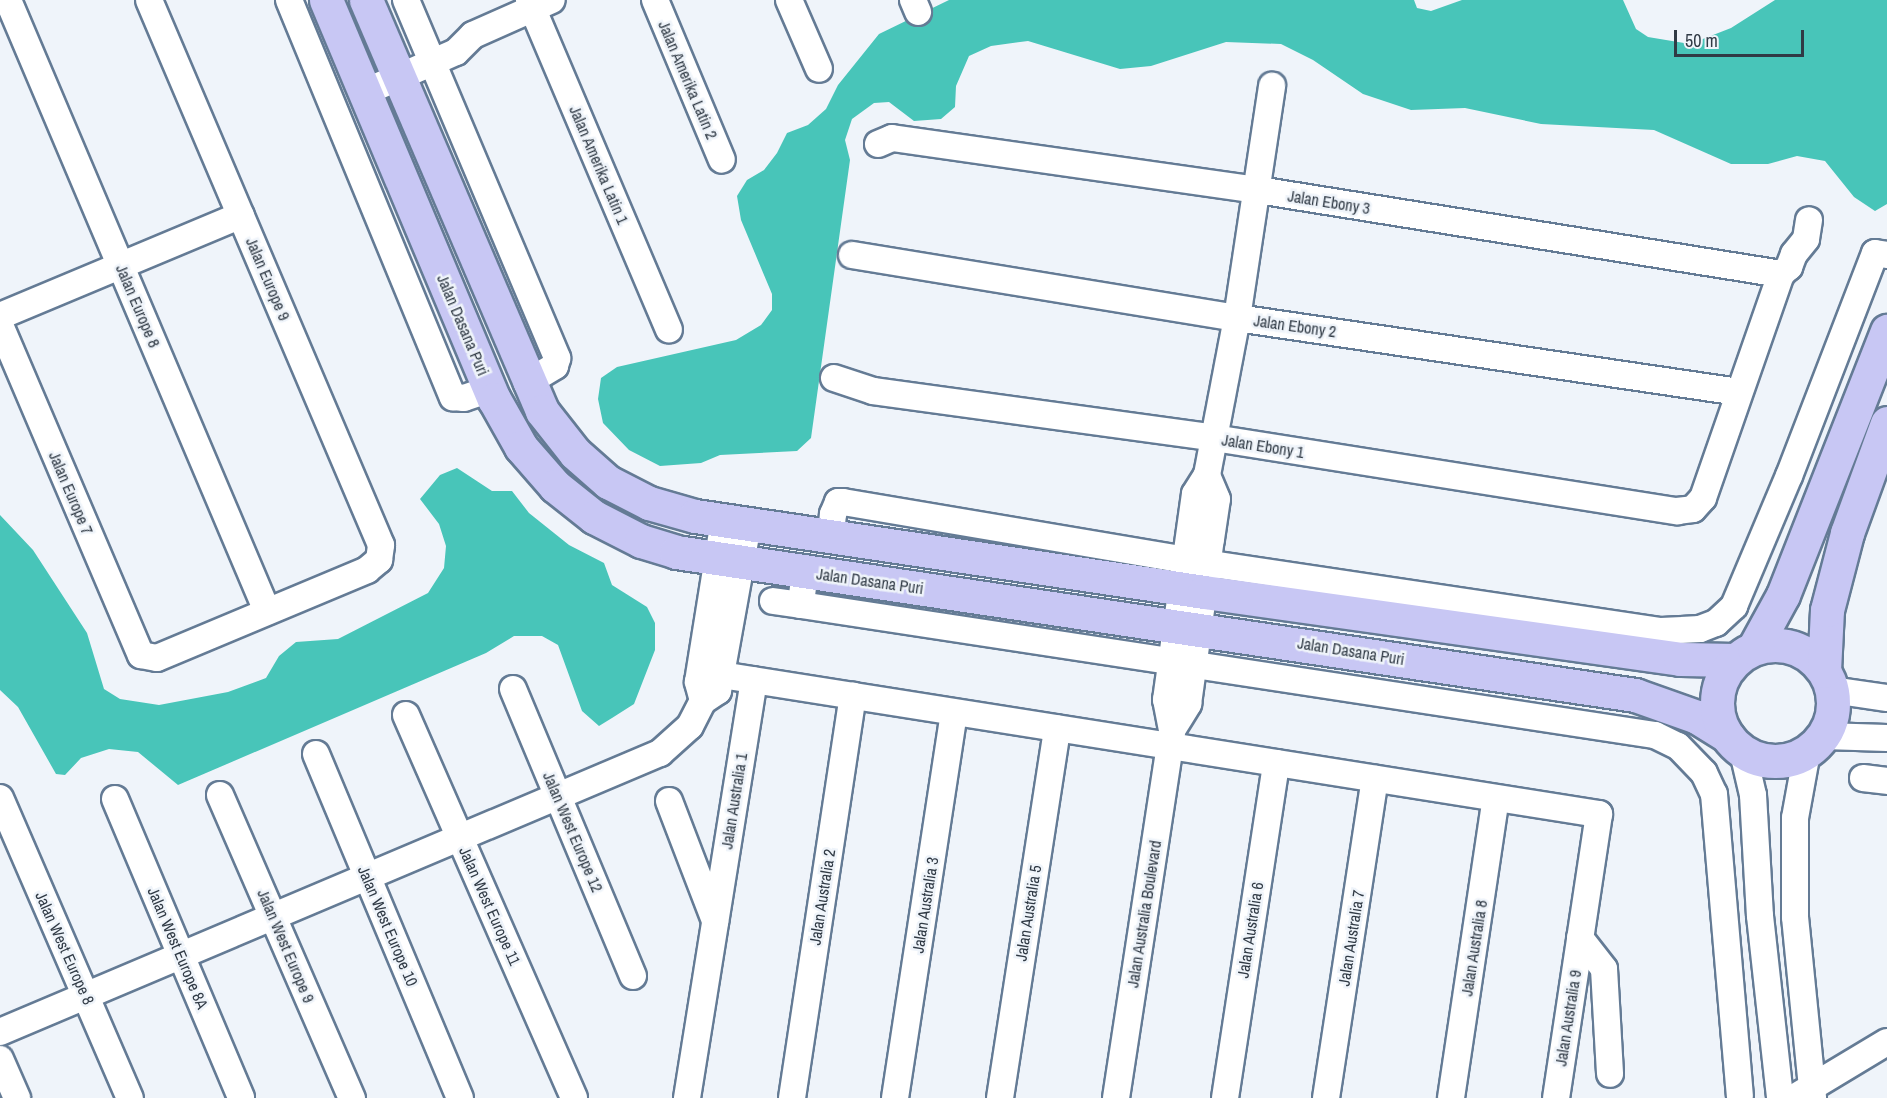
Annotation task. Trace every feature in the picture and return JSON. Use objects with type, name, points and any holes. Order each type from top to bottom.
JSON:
[{"type":"main road","name":"Jalan Dasana Puri","points":[[326,0],[490,389],[521,447],[555,486],[594,517],[650,544],[729,560],[1187,626],[1635,695],[1697,717],[1735,744]]},
{"type":"main road","points":[[366,0],[527,383],[542,411],[575,453],[608,482],[649,503],[736,522],[831,536],[1195,576],[1680,659],[1744,654],[1773,644],[1793,647],[1810,656],[1828,680]]},
{"type":"main road","points":[[1887,331],[1783,595],[1744,654],[1723,676],[1717,696],[1719,717],[1735,744],[1764,760],[1787,760],[1815,744],[1833,714],[1828,680],[1827,609],[1847,532],[1887,423]]},
{"type":"street","name":"Jalan Europe 8","points":[[8,0],[267,611]]},
{"type":"street","name":"Jalan Europe 9","points":[[149,0],[381,545],[379,560],[367,570],[267,611]]},
{"type":"street","points":[[289,0],[453,397],[465,398],[490,389]]},
{"type":"street","points":[[406,0],[557,358],[555,366],[527,383]]},
{"type":"street","name":"Jalan Amerika Latin 2","points":[[655,0],[722,160]]},
{"type":"street","points":[[789,0],[819,69]]},
{"type":"street","points":[[362,84],[429,54],[456,52],[473,35],[538,3]]},
{"type":"street","name":"Jalan Amerika Latin 1","points":[[538,3],[669,330]]},
{"type":"street","points":[[1171,738],[1166,700],[1182,664],[1195,576],[1217,499],[1207,475],[1237,318],[1272,86]]},
{"type":"street","name":"Jalan Ebony 3","points":[[878,144],[892,138],[1258,190],[1781,274]]},
{"type":"street","points":[[0,316],[241,215]]},
{"type":"street","points":[[1739,392],[1781,274],[1789,267],[1806,239],[1809,220]]},
{"type":"street","points":[[1195,576],[1682,633],[1716,623],[1734,606],[1789,476],[1875,253],[1887,255]]},
{"type":"street","name":"Jalan Ebony 2","points":[[852,255],[1237,318],[1739,392]]},
{"type":"street","name":"Jalan Europe 7","points":[[0,325],[138,651],[146,658],[157,658],[267,611]]},
{"type":"street","name":"Jalan Ebony 1","points":[[834,378],[873,391],[1214,438],[1677,511],[1693,508],[1703,498],[1739,392]]},
{"type":"street","points":[[1789,476],[1824,489]]},
{"type":"street","points":[[0,1032],[660,753],[690,726],[703,701],[718,691],[729,560],[736,522]]},
{"type":"street","points":[[801,605],[805,571]]},
{"type":"street","points":[[773,601],[1655,735],[1692,758],[1714,794],[1740,1096]]},
{"type":"street","name":"Jalan Australia 1","points":[[687,1098],[715,921],[744,679],[853,696]]},
{"type":"street","points":[[1828,680],[1887,698]]},
{"type":"street","name":"Jalan West Europe 12","points":[[513,689],[633,976]]},
{"type":"street","points":[[853,696],[1057,728],[1171,738],[1276,763],[1496,798]]},
{"type":"street","name":"Jalan Australia 2","points":[[792,1098],[853,696]]},
{"type":"street","name":"Jalan Australia 3","points":[[896,1098],[954,712]]},
{"type":"street","name":"Jalan West Europe 11","points":[[406,715],[574,1098]]},
{"type":"street","name":"Jalan Australia 5","points":[[1000,1098],[1057,728]]},
{"type":"street","name":"Jalan Australia Boulevard","points":[[1116,1098],[1171,738]]},
{"type":"street","points":[[1887,738],[1815,744],[1795,818],[1794,917],[1806,1095],[1887,1042]]},
{"type":"street","points":[[1735,744],[1753,795],[1760,906],[1780,1098]]},
{"type":"street","name":"Jalan West Europe 10","points":[[316,754],[460,1098]]},
{"type":"street","name":"Jalan Australia 6","points":[[1225,1098],[1276,763]]},
{"type":"street","name":"Jalan Australia 7","points":[[1326,1098],[1375,779]]},
{"type":"street","name":"Jalan West Europe 9","points":[[220,795],[352,1098]]},
{"type":"street","name":"Jalan West Europe 8","points":[[0,798],[130,1098]]},
{"type":"street","name":"Jalan Australia 9","points":[[1496,798],[1599,814],[1580,938],[1561,1093]]},
{"type":"street","name":"Jalan Australia 8","points":[[1451,1098],[1496,798]]},
{"type":"street","name":"Jalan West Europe 8A","points":[[115,799],[241,1098]]},
{"type":"street","name":"Jalan Australia 1","points":[[669,801],[715,921]]},
{"type":"street","points":[[1725,909],[1760,906]]},
{"type":"street","name":"Jalan Australia 9","points":[[1580,938],[1604,969],[1610,1074]]},
{"type":"street","points":[[0,1059],[17,1098]]},
{"type":"shaded area","points":[[949,0],[1414,0],[1417,8],[1431,11],[1462,0],[1623,0],[1636,29],[1648,37],[1690,44],[1731,28],[1775,0],[1887,0],[1887,204],[1875,211],[1854,197],[1825,161],[1797,156],[1768,164],[1731,164],[1654,130],[1541,124],[1465,108],[1411,110],[1363,94],[1313,60],[1281,44],[1226,42],[1151,66],[1120,69],[1028,41],[991,46],[969,56],[956,86],[955,107],[941,119],[914,121],[889,102],[874,103],[852,119],[845,140],[850,160],[811,438],[797,451],[720,455],[701,463],[660,466],[629,450],[603,423],[598,399],[601,378],[617,367],[736,340],[761,325],[772,310],[772,294],[741,220],[737,196],[747,180],[764,170],[777,153],[787,133],[808,125],[826,109],[838,85],[879,34]]},
{"type":"shaded area","points":[[457,468],[492,491],[512,491],[529,513],[569,545],[604,563],[612,585],[647,607],[655,623],[655,650],[634,704],[599,726],[582,711],[558,645],[542,636],[514,636],[486,653],[178,785],[138,752],[109,749],[81,758],[65,775],[56,774],[18,707],[0,690],[0,515],[33,550],[87,633],[104,689],[120,699],[159,705],[228,692],[266,678],[279,656],[296,642],[338,639],[428,593],[444,568],[446,546],[439,524],[420,499],[440,475]]}]
